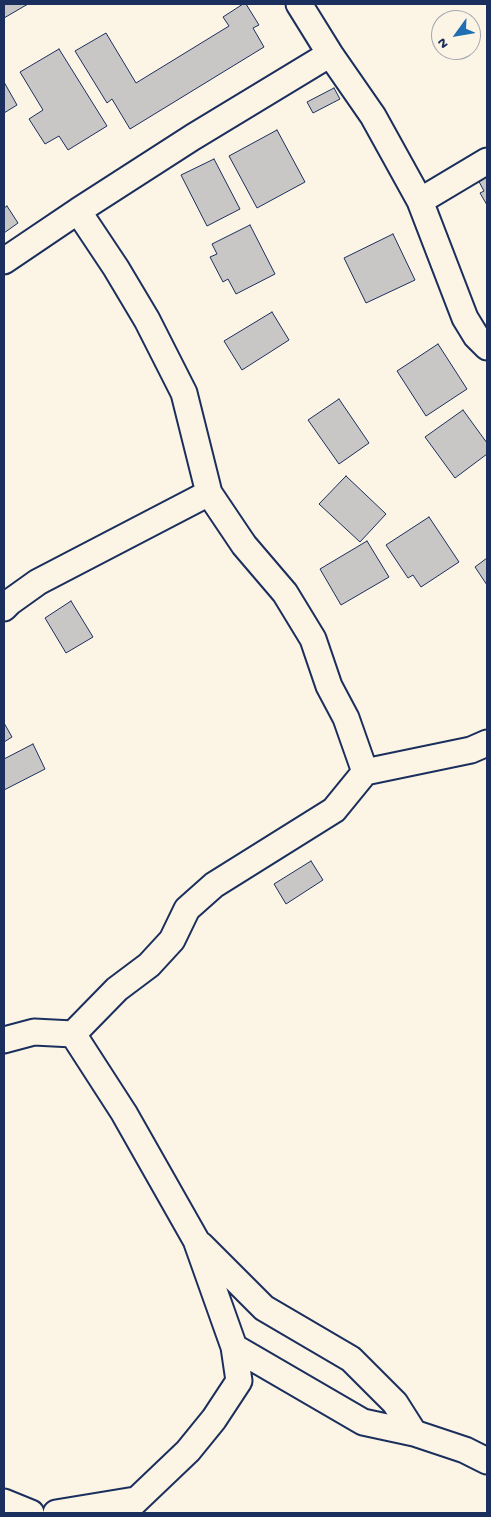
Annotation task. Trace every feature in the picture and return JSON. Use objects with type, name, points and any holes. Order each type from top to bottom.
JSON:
[{"type":"street","points":[[299,4],[330,54],[373,116],[420,201],[465,318],[476,336],[487,347]]},
{"type":"street","points":[[4,261],[193,137],[330,54]]},
{"type":"street","points":[[420,201],[487,161]]},
{"type":"street","points":[[78,211],[116,268],[147,320],[184,393],[209,493],[244,545],[285,593],[313,639],[328,686],[346,718],[365,772]]},
{"type":"street","points":[[4,608],[38,582],[209,493]]},
{"type":"street","points":[[4,1040],[34,1032],[73,1034],[117,989],[149,965],[172,940],[187,909],[214,885],[334,810],[365,772],[471,750],[487,743]]},
{"type":"street","points":[[56,1513],[129,1507],[188,1452],[214,1419],[239,1381],[234,1348],[196,1240],[124,1113],[73,1034]]},
{"type":"street","points":[[196,1240],[264,1308],[351,1359],[395,1403],[414,1433]]},
{"type":"street","points":[[234,1348],[363,1422],[414,1433],[465,1450],[487,1461]]},
{"type":"street","points":[[4,1502],[31,1513]]},
{"type":"building","points":[[4,4],[28,4],[4,18]]},
{"type":"building","points":[[246,4],[259,25],[253,28],[264,47],[130,129],[112,99],[107,103],[75,51],[106,33],[136,83],[229,26],[223,17]]},
{"type":"building","points":[[59,49],[107,126],[68,150],[59,136],[45,144],[29,119],[43,110],[20,72]]},
{"type":"building","points":[[4,82],[17,105],[4,113]]},
{"type":"building","points":[[334,88],[340,99],[313,113],[307,102]]},
{"type":"building","points":[[277,130],[305,182],[257,208],[229,156]]},
{"type":"building","points":[[214,159],[240,209],[207,226],[181,175]]},
{"type":"building","points":[[487,171],[487,205],[480,193],[484,191],[477,178]]},
{"type":"building","points":[[7,206],[18,223],[4,233],[4,208]]},
{"type":"building","points":[[250,225],[275,274],[236,294],[228,279],[223,282],[210,257],[217,254],[212,244]]},
{"type":"building","points":[[393,234],[415,280],[366,303],[344,258]]},
{"type":"building","points":[[272,312],[289,340],[242,370],[224,341]]},
{"type":"building","points":[[438,344],[467,389],[426,416],[397,371]]},
{"type":"building","points":[[339,399],[369,443],[339,464],[308,420]]},
{"type":"building","points":[[463,410],[487,443],[487,454],[455,478],[425,437]]},
{"type":"building","points":[[346,476],[386,514],[360,542],[319,504]]},
{"type":"building","points":[[429,517],[459,562],[421,587],[413,575],[408,578],[386,545]]},
{"type":"building","points":[[367,541],[389,577],[341,605],[320,569]]},
{"type":"building","points":[[487,558],[487,585],[475,567]]},
{"type":"building","points":[[71,601],[93,637],[66,653],[45,618]]},
{"type":"building","points":[[4,723],[12,737],[4,742]]},
{"type":"building","points":[[33,744],[45,769],[4,790],[4,759]]},
{"type":"building","points":[[311,861],[323,880],[286,904],[274,884]]}]
